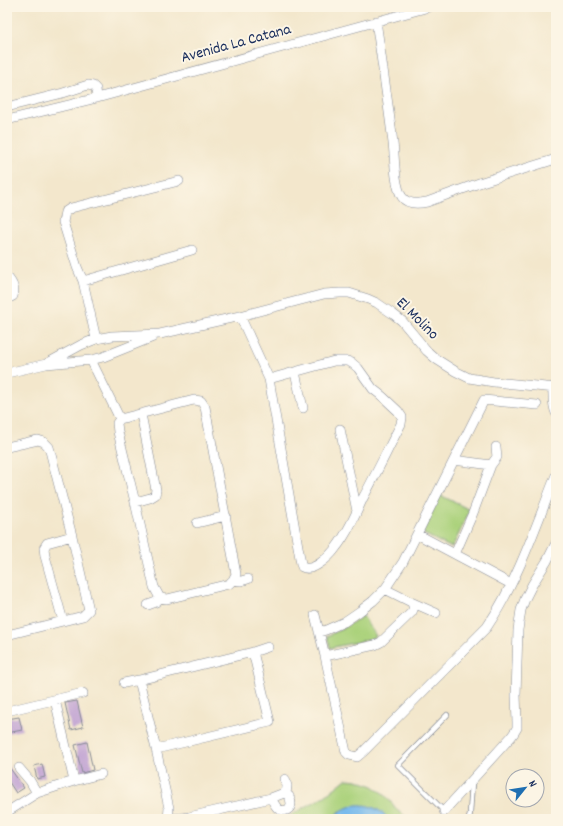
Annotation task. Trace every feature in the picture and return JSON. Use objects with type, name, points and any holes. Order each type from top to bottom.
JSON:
[{"type":"street","name":"Avenida La Catana","points":[[7,120],[98,98],[429,7]]},
{"type":"street","points":[[376,21],[398,188],[406,201],[419,204],[427,202],[482,182],[556,159]]},
{"type":"street","points":[[7,107],[88,85],[93,86],[96,89],[98,98]]},
{"type":"street","points":[[96,339],[83,281],[63,222],[65,212],[71,208],[179,181]]},
{"type":"street","points":[[83,281],[192,250]]},
{"type":"street","points":[[7,278],[12,282],[14,292],[13,296],[7,300]]},
{"type":"street","name":"El Molino","points":[[7,373],[46,364],[103,357],[160,334],[240,316],[324,294],[340,293],[355,295],[377,303],[394,314],[436,359],[469,378],[494,382],[555,387]]},
{"type":"street","points":[[240,316],[269,379],[302,567],[305,569],[314,567],[333,551],[347,531],[401,424],[402,417],[398,411],[373,389],[358,368],[347,361],[334,361],[269,379]]},
{"type":"street","name":"El Molino","points":[[46,364],[81,345],[96,339],[112,336],[160,334]]},
{"type":"street","points":[[112,336],[117,345],[115,352]]},
{"type":"street","points":[[81,345],[81,351],[88,360],[120,419]]},
{"type":"street","points":[[295,372],[303,408]]},
{"type":"street","points":[[555,387],[553,400],[556,413]]},
{"type":"street","points":[[194,400],[201,401],[205,407],[236,574],[229,584],[167,599],[160,598],[154,587],[117,423],[120,419],[194,400]]},
{"type":"street","points":[[319,632],[344,622],[360,611],[385,589],[403,562],[484,400],[537,405]]},
{"type":"street","points":[[135,502],[150,498],[155,495],[156,490],[141,414]]},
{"type":"street","points":[[340,429],[357,511]]},
{"type":"street","points":[[7,447],[38,440],[44,442],[49,447],[89,610],[83,616],[7,635]]},
{"type":"street","points":[[455,554],[473,513],[491,465],[497,458],[496,447]]},
{"type":"street","points":[[454,460],[491,465]]},
{"type":"street","points":[[314,615],[325,656],[346,752],[349,756],[357,757],[486,627],[498,609],[511,584],[536,529],[556,475]]},
{"type":"street","points":[[198,523],[226,516]]},
{"type":"street","points":[[417,534],[511,584]]},
{"type":"street","points":[[63,621],[44,548],[47,543],[72,536]]},
{"type":"street","points":[[444,811],[511,737],[517,728],[516,688],[520,610],[532,585],[556,543]]},
{"type":"street","points":[[233,580],[241,581],[248,579]]},
{"type":"street","points":[[385,589],[436,613]]},
{"type":"street","points":[[148,605],[156,602],[160,598]]},
{"type":"street","points":[[325,656],[375,645],[381,642],[412,612],[414,607],[411,602]]},
{"type":"street","points":[[124,682],[139,680],[254,652],[268,647]]},
{"type":"street","points":[[156,749],[270,722],[254,652]]},
{"type":"street","points":[[139,680],[169,808],[168,818],[189,817],[286,794]]},
{"type":"street","points":[[7,711],[83,693]]},
{"type":"street","points":[[55,700],[74,781]]},
{"type":"street","points":[[19,768],[33,785],[37,793]]},
{"type":"street","points":[[7,812],[37,793],[101,774]]},
{"type":"street","points":[[285,779],[287,786],[286,794]]},
{"type":"street","points":[[271,798],[278,809],[285,811],[289,809],[291,804],[290,797],[286,794]]},
{"type":"lane","points":[[444,811],[398,765],[447,715]]},
{"type":"lane","points":[[469,819],[472,780]]},
{"type":"green space","points":[[440,495],[470,510],[453,546],[450,547],[422,533]]},
{"type":"green space","points":[[363,616],[376,636],[371,639],[330,648],[327,636],[344,628]]},
{"type":"green space","points":[[346,779],[357,780],[373,786],[385,795],[399,812],[410,819],[389,819],[384,814],[340,811],[331,819],[284,819],[325,796]]},
{"type":"water","points":[[356,805],[365,805],[374,808],[382,812],[389,819],[331,819],[342,810]]},
{"type":"building","points":[[77,701],[83,727],[71,730],[65,703]]},
{"type":"building","points":[[19,717],[22,730],[7,733],[7,719]]},
{"type":"building","points":[[87,742],[93,770],[82,773],[75,745]]},
{"type":"building","points":[[7,764],[24,788],[16,793],[7,779]]},
{"type":"building","points":[[42,764],[45,777],[37,779],[34,766]]}]
